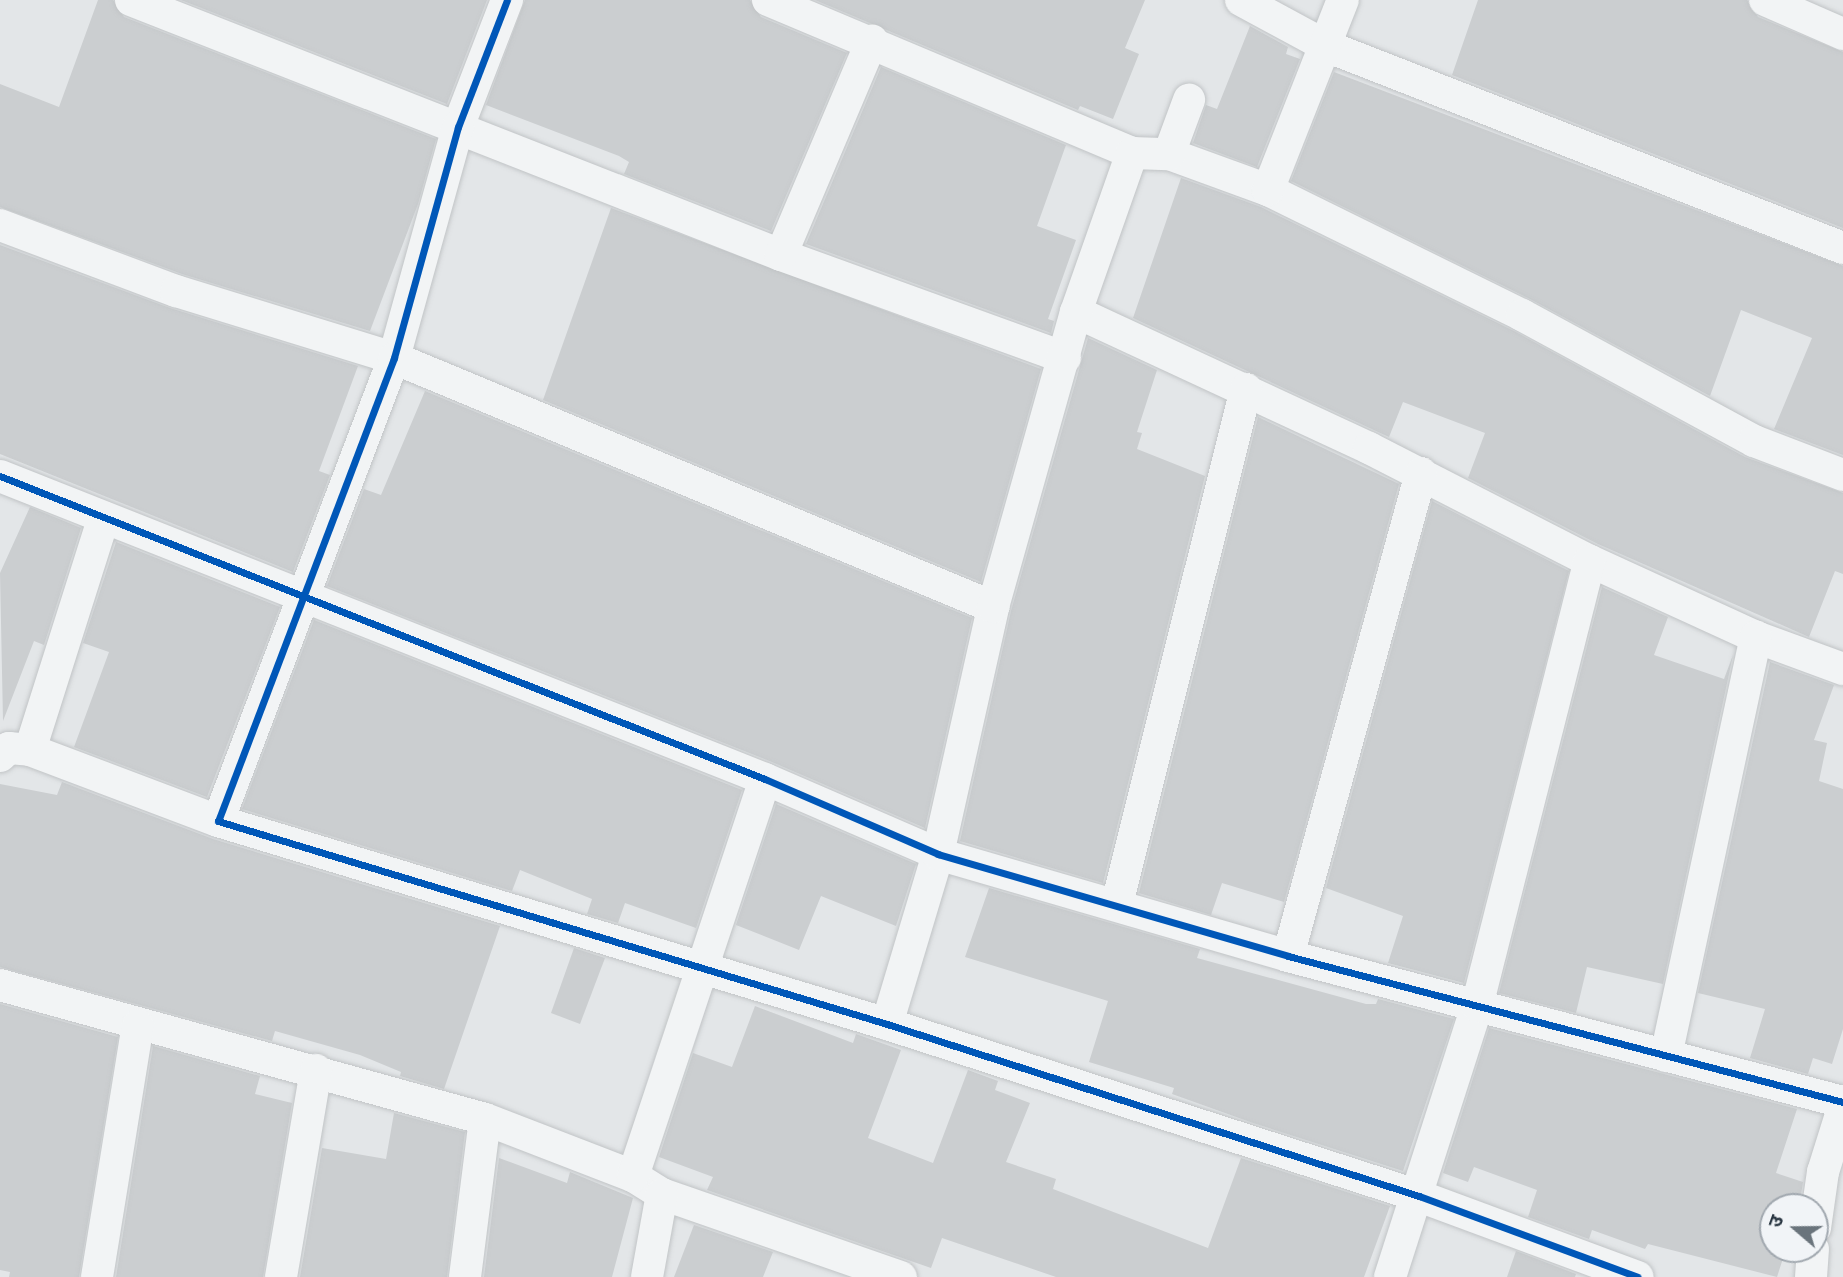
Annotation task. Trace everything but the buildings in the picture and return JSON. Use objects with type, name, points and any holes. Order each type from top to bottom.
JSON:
[{"type":"street","points":[[131,0],[781,256],[1065,358]]},
{"type":"street","points":[[218,821],[300,597],[394,358],[458,127],[507,0]]},
{"type":"street","points":[[768,0],[872,41],[1132,153],[1169,154],[1268,190],[1522,315],[1755,441],[1843,475]]},
{"type":"street","points":[[1241,0],[1326,46],[1843,248]]},
{"type":"street","points":[[1268,190],[1343,0]]},
{"type":"street","points":[[1765,0],[1843,34]]},
{"type":"street","points":[[781,256],[872,41]]},
{"type":"street","points":[[1169,154],[1189,100]]},
{"type":"street","points":[[887,1024],[938,854],[993,607],[1076,313],[1132,153]]},
{"type":"street","points":[[0,225],[176,291],[394,358],[993,607]]},
{"type":"street","points":[[1076,313],[1246,389],[1421,473],[1590,561],[1756,637],[1843,669]]},
{"type":"street","points":[[1117,904],[1246,389]]},
{"type":"street","points":[[1287,956],[1421,473]]},
{"type":"street","points":[[0,476],[765,779],[938,854],[1117,904],[1287,956],[1843,1102]]},
{"type":"street","points":[[104,517],[15,753],[218,821],[668,961],[706,967],[887,1024],[1419,1196],[1638,1277]]},
{"type":"street","points":[[1390,1277],[1419,1196],[1477,1006],[1590,561]]},
{"type":"street","points":[[1666,1056],[1756,637]]},
{"type":"street","points":[[633,1176],[706,967],[765,779]]},
{"type":"street","points":[[0,985],[138,1025],[316,1070],[485,1119],[633,1176],[662,1194],[901,1277]]},
{"type":"street","points":[[97,1277],[138,1025]]},
{"type":"street","points":[[281,1277],[316,1070]]},
{"type":"street","points":[[1820,1193],[1823,1172],[1843,1108]]},
{"type":"street","points":[[465,1277],[485,1119]]},
{"type":"street","points":[[647,1277],[662,1194]]},
{"type":"cycle path","points":[[507,0],[458,127],[394,358],[218,821],[887,1024],[1419,1196],[1638,1277]]},
{"type":"cycle path","points":[[0,476],[765,779],[938,854],[1288,956],[1843,1102]]}]
